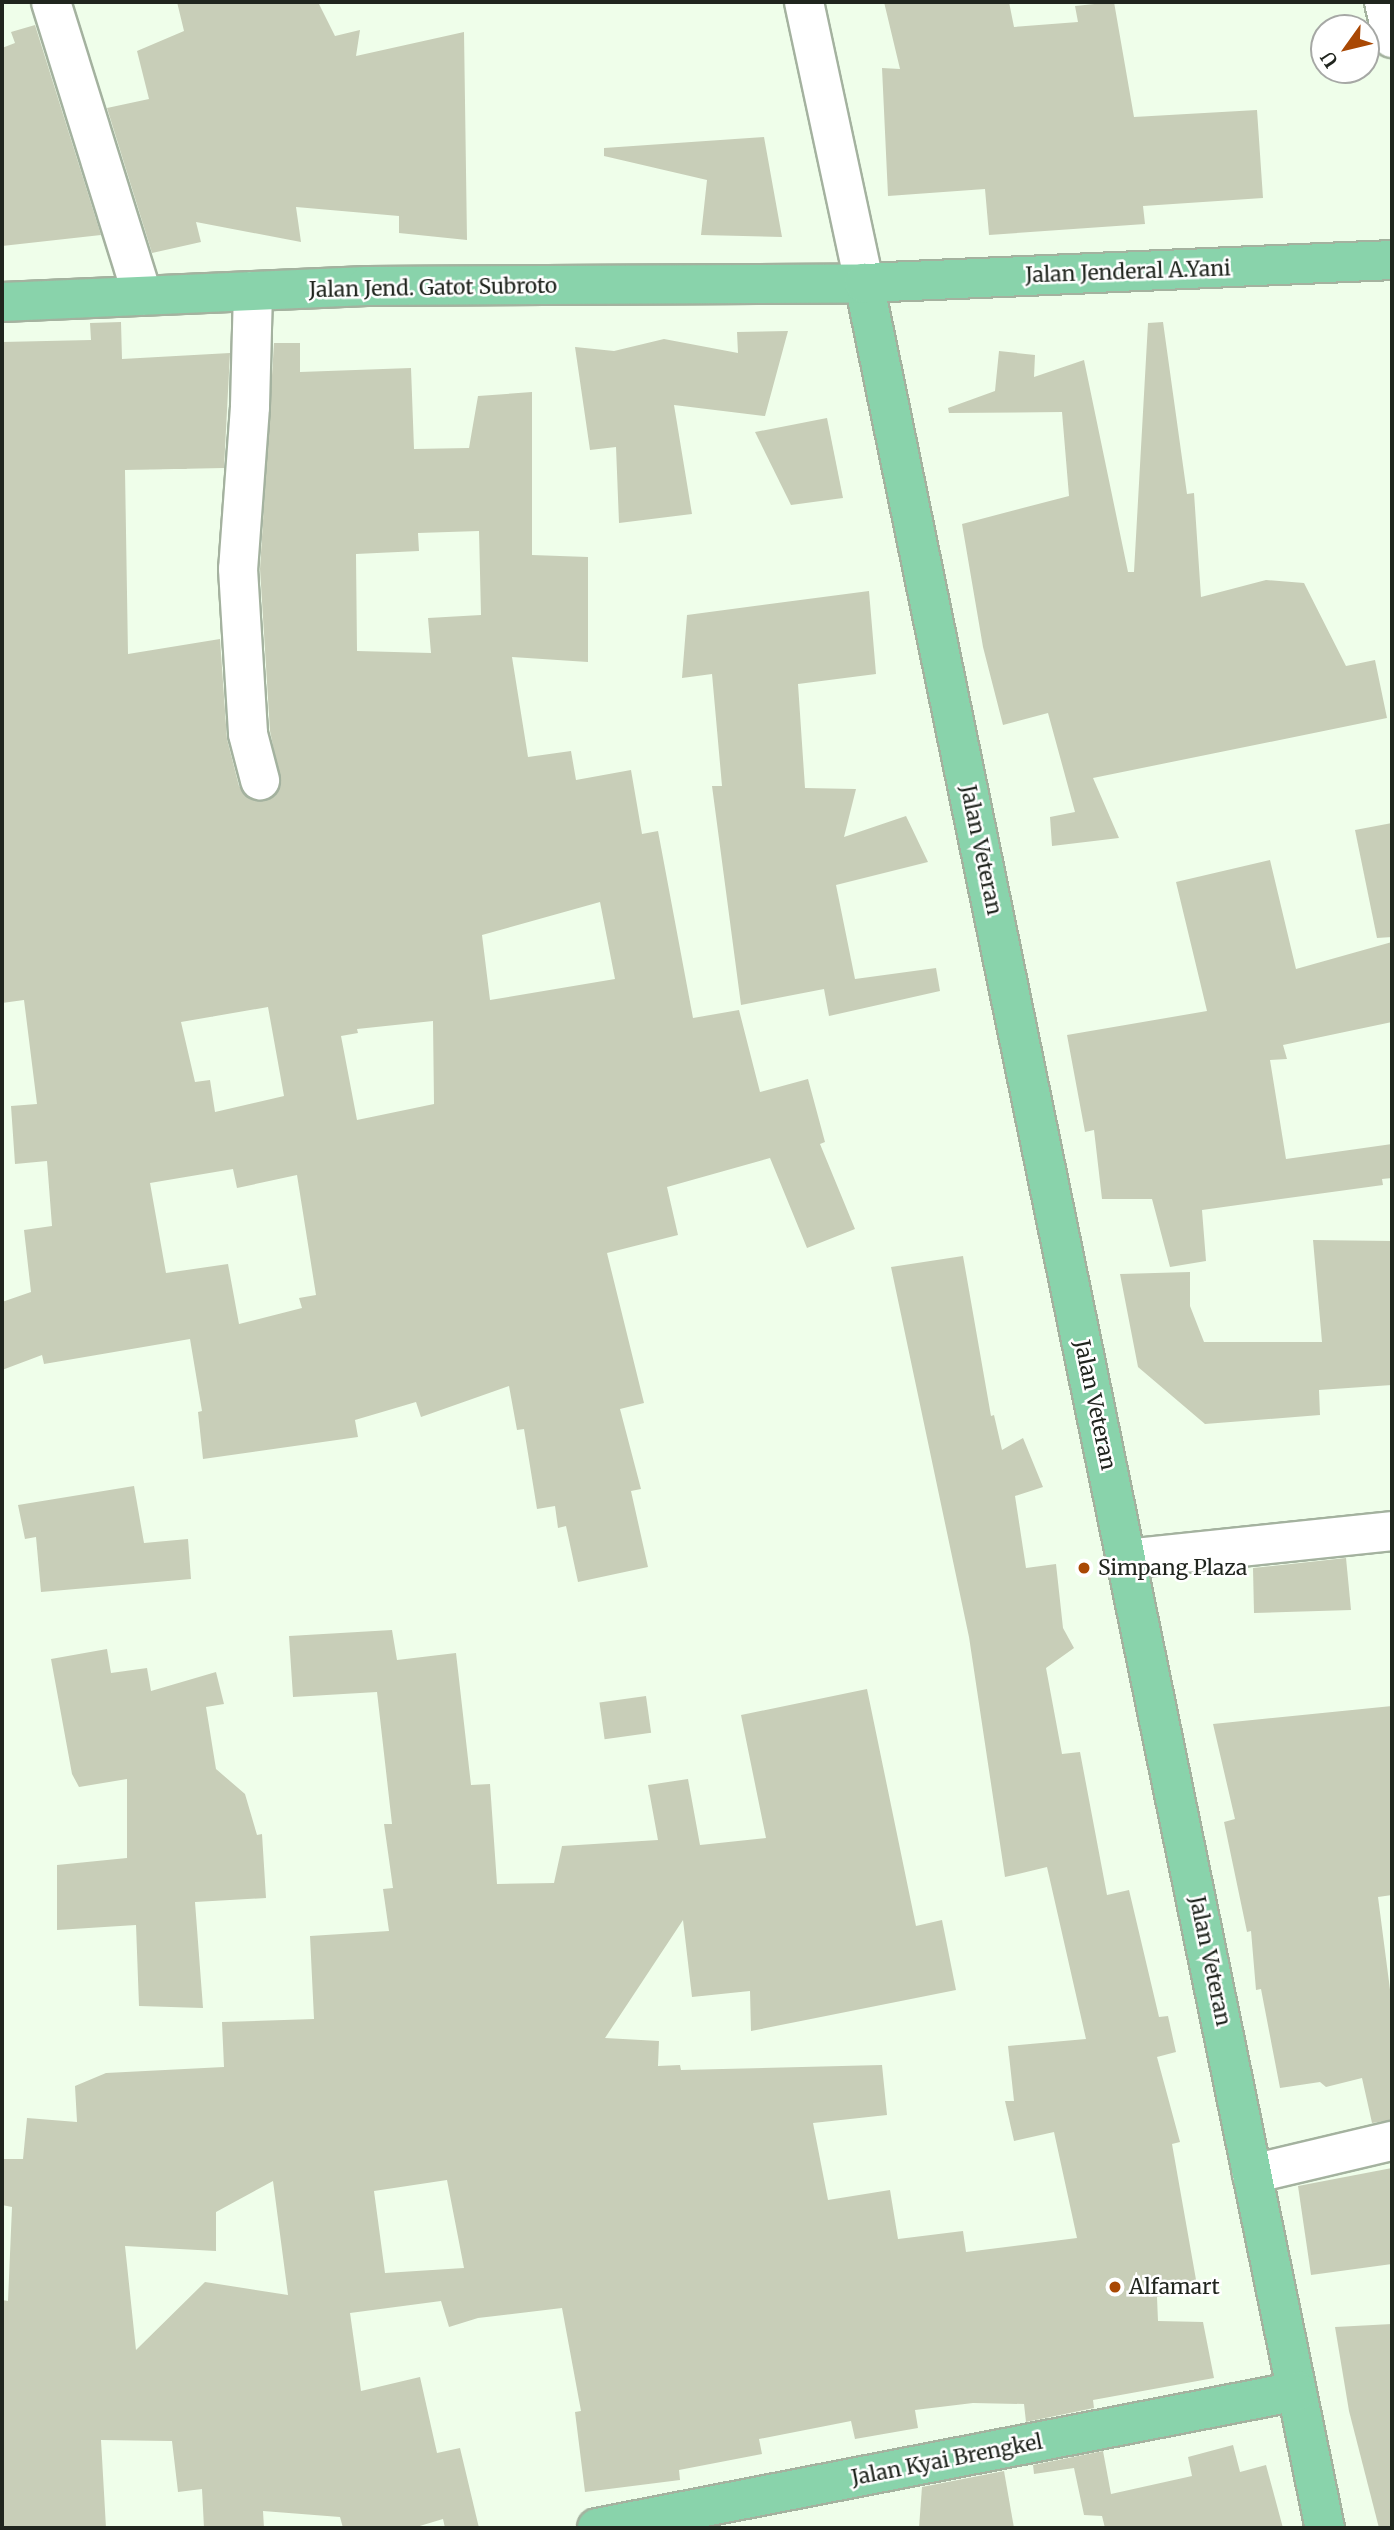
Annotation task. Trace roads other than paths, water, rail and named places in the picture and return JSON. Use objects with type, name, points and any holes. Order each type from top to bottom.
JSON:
[{"type":"main road","name":"Jalan Jenderal A.Yani","points":[[864,283],[1392,260]]},
{"type":"main road","name":"Jalan Jend. Gatot Subroto","points":[[2,302],[253,291],[864,283]]},
{"type":"main road","name":"Jalan Veteran","points":[[864,283],[1325,2528]]},
{"type":"main road","name":"Jalan Kyai Brengkel","points":[[597,2528],[1297,2391]]},
{"type":"street","points":[[51,2],[142,295]]},
{"type":"street","points":[[804,2],[864,283]]},
{"type":"street","points":[[1384,2],[1392,38]]},
{"type":"street","points":[[253,291],[250,407],[238,569],[248,734],[260,780]]},
{"type":"street","points":[[1126,1559],[1392,1531]]},
{"type":"street","points":[[1252,2174],[1392,2141]]},
{"type":"place","name":"Simpang Plaza","points":[[1084,1568]]},
{"type":"place","name":"Alfamart","points":[[1115,2287]]}]
